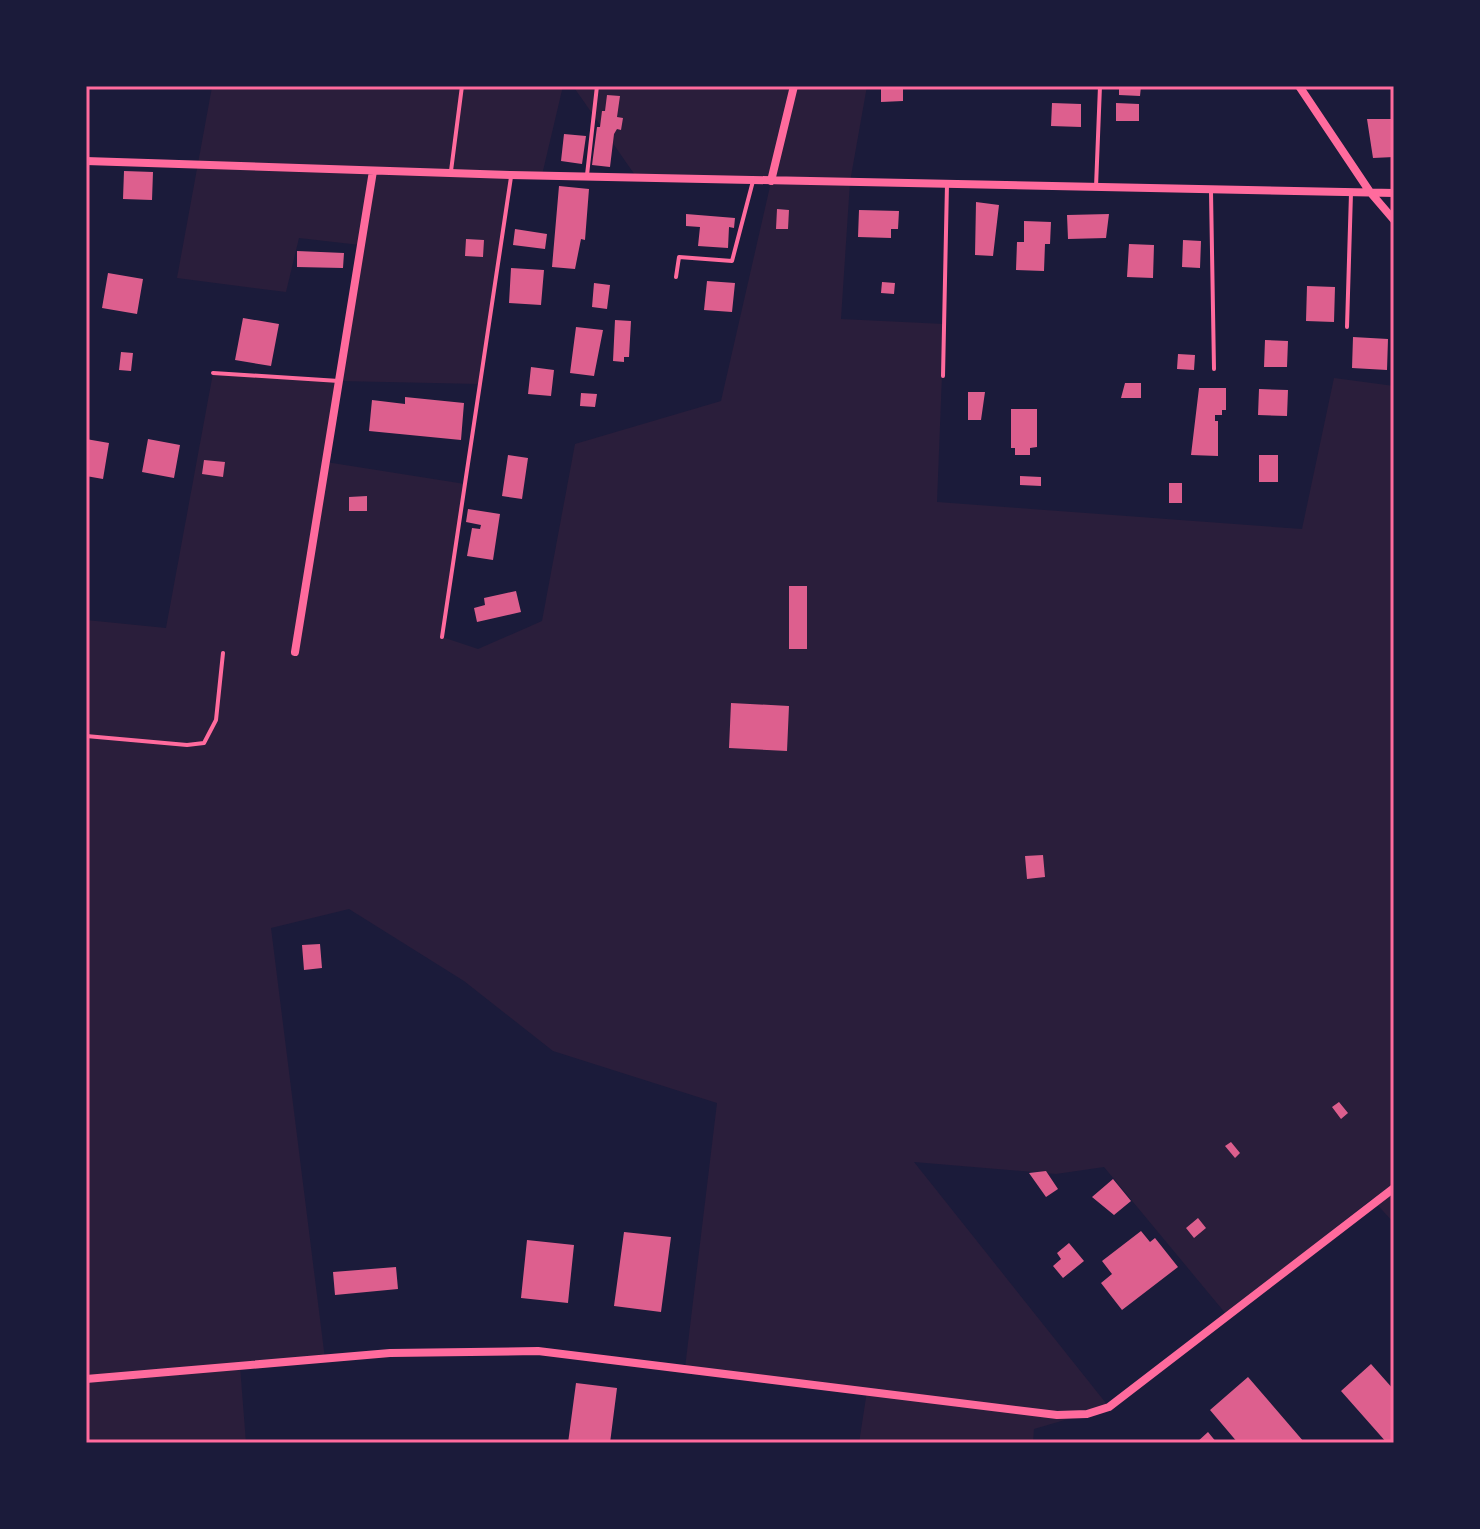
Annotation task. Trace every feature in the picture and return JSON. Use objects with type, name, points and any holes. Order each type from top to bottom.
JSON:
[{"type":"street","points":[[771,181],[794,86]]},
{"type":"street","points":[[1299,86],[1370,192],[1394,220]]},
{"type":"street","points":[[86,161],[753,181],[1394,193]]},
{"type":"street","points":[[295,652],[373,171]]},
{"type":"street","points":[[86,1379],[390,1353],[538,1351],[1057,1415],[1087,1414],[1109,1407],[1394,1188]]},
{"type":"lane","points":[[451,173],[462,86]]},
{"type":"lane","points":[[586,176],[597,86]]},
{"type":"lane","points":[[1096,187],[1100,86]]},
{"type":"lane","points":[[442,637],[511,175]]},
{"type":"lane","points":[[676,277],[679,257],[732,261],[753,181]]},
{"type":"lane","points":[[943,376],[947,184]]},
{"type":"lane","points":[[1211,189],[1214,369]]},
{"type":"lane","points":[[1347,327],[1351,192]]},
{"type":"lane","points":[[213,373],[339,381]]},
{"type":"lane","points":[[86,736],[187,745],[204,743],[216,720],[223,653]]},
{"type":"shaded area","points":[[563,86],[542,175],[511,175],[480,384],[339,381],[326,462],[465,484],[442,637],[478,649],[542,621],[575,444],[721,401],[771,182],[637,178],[573,86],[867,86],[850,182],[841,319],[944,324],[937,502],[1302,529],[1334,378],[1394,386],[1394,1223],[1372,1199],[1226,1314],[1104,1167],[1056,1174],[914,1162],[1109,1407],[1034,1429],[1033,1443],[859,1443],[867,1391],[685,1368],[717,1103],[553,1051],[464,981],[349,909],[271,928],[325,1359],[240,1366],[246,1443],[86,1443],[86,620],[166,628],[213,373],[338,381],[360,245],[299,238],[286,292],[177,278],[212,87]]},
{"type":"building","points":[[881,86],[903,86],[903,101],[881,102]]},
{"type":"building","points":[[1119,86],[1141,86],[1140,96],[1119,95]]},
{"type":"building","points":[[607,95],[620,96],[617,117],[623,118],[621,130],[617,129],[614,134],[610,167],[592,165],[597,127],[600,127],[602,111],[605,111]]},
{"type":"building","points":[[1052,103],[1081,104],[1081,127],[1051,126]]},
{"type":"building","points":[[1116,103],[1139,104],[1139,121],[1116,121]]},
{"type":"building","points":[[1367,119],[1394,119],[1394,157],[1373,158]]},
{"type":"building","points":[[564,134],[586,136],[582,164],[561,161]]},
{"type":"building","points":[[124,171],[153,172],[152,200],[123,199]]},
{"type":"building","points":[[559,186],[589,189],[585,240],[581,239],[575,269],[552,267]]},
{"type":"building","points":[[976,202],[999,205],[993,256],[975,255]]},
{"type":"building","points":[[777,209],[789,210],[788,229],[776,229]]},
{"type":"building","points":[[859,210],[899,211],[898,229],[891,229],[891,238],[858,237]]},
{"type":"building","points":[[686,214],[735,218],[734,228],[729,227],[728,248],[698,246],[700,227],[686,226]]},
{"type":"building","points":[[1109,214],[1106,238],[1068,239],[1067,215]]},
{"type":"building","points":[[1024,221],[1051,222],[1050,244],[1045,244],[1044,271],[1016,270],[1017,242],[1024,242]]},
{"type":"building","points":[[515,229],[547,234],[545,249],[513,245]]},
{"type":"building","points":[[466,239],[484,240],[483,257],[465,256]]},
{"type":"building","points":[[1183,240],[1201,241],[1200,268],[1182,267]]},
{"type":"building","points":[[1129,244],[1154,245],[1153,278],[1127,277]]},
{"type":"building","points":[[297,251],[344,253],[343,268],[297,267]]},
{"type":"building","points":[[511,268],[544,270],[541,305],[509,303]]},
{"type":"building","points":[[108,273],[143,279],[137,314],[102,308]]},
{"type":"building","points":[[707,281],[735,283],[732,312],[704,310]]},
{"type":"building","points":[[882,282],[895,283],[894,294],[881,293]]},
{"type":"building","points":[[594,283],[610,285],[607,309],[592,307]]},
{"type":"building","points":[[1307,286],[1335,287],[1334,322],[1306,321]]},
{"type":"building","points":[[243,318],[279,324],[271,366],[235,360]]},
{"type":"building","points":[[615,320],[631,321],[629,357],[624,357],[624,362],[613,361]]},
{"type":"building","points":[[576,327],[603,330],[594,376],[570,373]]},
{"type":"building","points":[[1353,337],[1388,339],[1387,370],[1352,368]]},
{"type":"building","points":[[1265,340],[1288,341],[1287,367],[1264,367]]},
{"type":"building","points":[[121,352],[133,353],[131,371],[119,370]]},
{"type":"building","points":[[1178,354],[1195,355],[1194,370],[1177,369]]},
{"type":"building","points":[[531,367],[554,370],[551,396],[528,394]]},
{"type":"building","points":[[1125,383],[1141,383],[1141,398],[1121,398]]},
{"type":"building","points":[[1199,388],[1226,388],[1226,410],[1222,410],[1222,415],[1215,415],[1215,421],[1218,421],[1218,456],[1191,455]]},
{"type":"building","points":[[1259,389],[1288,390],[1287,416],[1258,415]]},
{"type":"building","points":[[968,392],[985,392],[981,420],[968,420]]},
{"type":"building","points":[[581,393],[597,394],[595,407],[580,406]]},
{"type":"building","points":[[405,397],[464,403],[461,440],[369,431],[372,400],[405,404]]},
{"type":"building","points":[[1011,409],[1037,409],[1037,447],[1030,448],[1030,455],[1015,455],[1015,448],[1011,448]]},
{"type":"building","points":[[86,439],[109,443],[103,479],[86,476]]},
{"type":"building","points":[[148,439],[180,445],[174,478],[142,472]]},
{"type":"building","points":[[508,455],[528,458],[522,499],[502,496]]},
{"type":"building","points":[[1259,455],[1278,455],[1278,482],[1259,482]]},
{"type":"building","points":[[204,460],[225,462],[223,477],[202,474]]},
{"type":"building","points":[[1020,476],[1041,477],[1041,486],[1020,485]]},
{"type":"building","points":[[1169,483],[1182,483],[1182,503],[1169,503]]},
{"type":"building","points":[[367,496],[367,511],[349,511],[349,497]]},
{"type":"building","points":[[468,509],[500,514],[493,560],[467,556],[472,528],[480,529],[481,525],[466,522]]},
{"type":"building","points":[[789,586],[807,586],[807,649],[789,649]]},
{"type":"building","points":[[516,591],[521,612],[477,622],[474,608],[485,605],[484,598]]},
{"type":"building","points":[[731,703],[789,706],[787,751],[729,748]]},
{"type":"building","points":[[1043,855],[1045,877],[1027,879],[1025,856]]},
{"type":"building","points":[[320,944],[322,968],[304,970],[302,945]]},
{"type":"building","points":[[1339,1102],[1348,1113],[1341,1119],[1332,1107]]},
{"type":"building","points":[[1231,1142],[1240,1153],[1235,1158],[1225,1146]]},
{"type":"building","points":[[1046,1171],[1058,1189],[1046,1197],[1029,1173]]},
{"type":"building","points":[[1113,1179],[1131,1201],[1114,1215],[1092,1197]]},
{"type":"building","points":[[1198,1218],[1206,1228],[1194,1238],[1186,1228]]},
{"type":"building","points":[[1141,1231],[1150,1242],[1155,1238],[1178,1267],[1122,1310],[1101,1283],[1112,1274],[1102,1261]]},
{"type":"building","points":[[624,1232],[671,1237],[661,1312],[614,1306]]},
{"type":"building","points":[[527,1240],[574,1245],[568,1303],[521,1298]]},
{"type":"building","points":[[1069,1243],[1084,1261],[1063,1278],[1053,1266],[1061,1259],[1057,1253]]},
{"type":"building","points":[[396,1267],[398,1289],[335,1295],[333,1272]]},
{"type":"building","points":[[1371,1364],[1394,1390],[1394,1443],[1387,1443],[1341,1391]]},
{"type":"building","points":[[1248,1377],[1304,1442],[1238,1443],[1210,1410]]},
{"type":"building","points":[[576,1383],[617,1388],[610,1443],[568,1443]]},
{"type":"building","points":[[1208,1432],[1217,1443],[1196,1443]]}]
